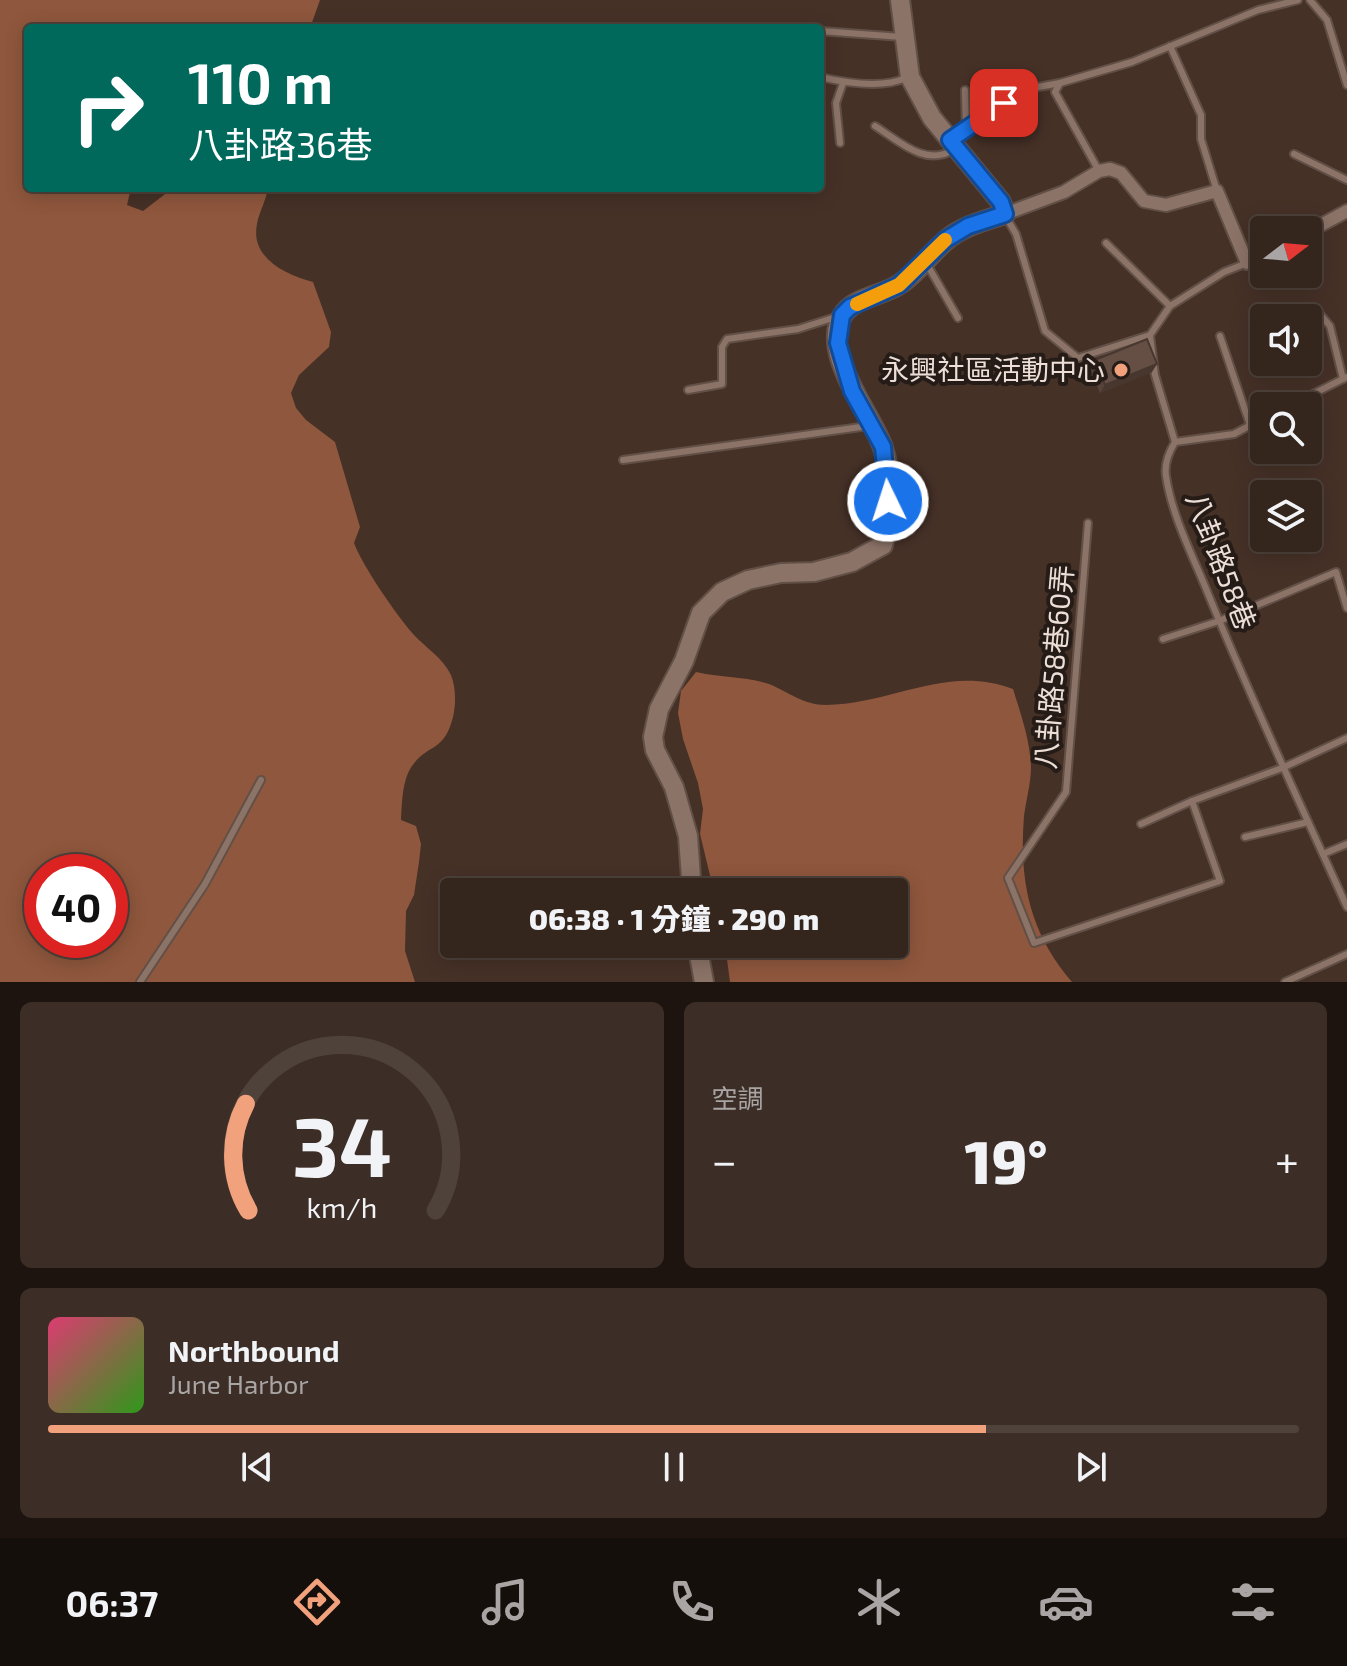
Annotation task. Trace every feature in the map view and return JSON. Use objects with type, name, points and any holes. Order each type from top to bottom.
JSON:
[{"type":"street","points":[[900,0],[902,37],[910,77],[932,118],[1001,202],[1005,214]]},
{"type":"street","points":[[691,878],[688,836],[674,787],[655,750],[653,737],[659,709],[684,661],[701,613],[722,592],[748,580],[781,573],[814,572],[852,562],[883,545],[888,526],[888,477],[883,447],[852,391],[838,343],[842,315],[850,307],[899,285],[945,240],[968,226],[1064,192],[1099,171],[1110,169],[1121,173],[1144,201],[1166,205],[1217,191],[1247,263],[1250,262]]},
{"type":"street","points":[[1322,224],[1347,211]]},
{"type":"street","points":[[700,958],[704,982]]},
{"type":"lane","points":[[875,126],[926,157],[944,156],[966,129],[1022,90],[1060,83],[1170,46],[1258,10],[1298,0]]},
{"type":"lane","points":[[1310,0],[1327,20],[1347,85]]},
{"type":"lane","points":[[824,31],[902,37]]},
{"type":"lane","points":[[1170,46],[1201,115],[1201,139],[1217,191]]},
{"type":"lane","points":[[824,78],[843,83],[895,83],[910,77]]},
{"type":"lane","points":[[840,143],[836,103],[843,83]]},
{"type":"lane","points":[[1060,83],[1055,92],[1099,171]]},
{"type":"lane","points":[[965,90],[966,129]]},
{"type":"lane","points":[[1294,154],[1347,180]]},
{"type":"lane","points":[[1005,214],[1016,234],[1045,331],[1078,358],[1150,335],[1170,306],[1224,272],[1247,263]]},
{"type":"lane","points":[[1106,243],[1170,306]]},
{"type":"lane","points":[[925,262],[958,318]]},
{"type":"lane","points":[[688,390],[722,384],[722,347],[727,339],[798,329],[842,315]]},
{"type":"lane","points":[[1317,392],[1345,378],[1330,326],[1322,317]]},
{"type":"lane","name":"八卦路58巷","points":[[1150,335],[1155,375],[1175,442],[1168,454],[1165,473],[1174,508],[1282,768],[1347,907]]},
{"type":"lane","points":[[1175,442],[1234,434],[1250,425],[1220,336]]},
{"type":"lane","points":[[623,460],[872,426]]},
{"type":"lane","name":"八卦路58巷60弄","points":[[1088,523],[1066,792],[1008,878],[1034,943],[1220,881],[1192,801]]},
{"type":"lane","points":[[1163,639],[1219,621],[1336,572],[1347,608]]},
{"type":"lane","points":[[1141,824],[1192,801],[1282,768],[1347,738]]},
{"type":"lane","points":[[140,982],[205,884],[261,780]]},
{"type":"lane","points":[[1245,837],[1308,822]]},
{"type":"lane","points":[[1323,854],[1347,844]]},
{"type":"lane","points":[[1285,982],[1347,954]]},
{"type":"shaded area","points":[[0,0],[320,0],[311,24],[24,24],[24,192],[130,192],[127,205],[143,211],[168,192],[267,192],[257,224],[259,246],[282,270],[313,282],[331,332],[329,347],[299,375],[291,393],[296,408],[306,420],[335,442],[360,527],[354,543],[364,564],[407,626],[444,663],[454,685],[455,707],[445,737],[412,766],[403,792],[401,820],[416,826],[421,844],[414,895],[406,911],[405,951],[415,982],[0,982]]},
{"type":"shaded area","points":[[696,672],[760,681],[803,700],[826,705],[965,681],[989,682],[1013,689],[1027,737],[1031,767],[1023,839],[1023,862],[1030,904],[1046,944],[1072,982],[730,982],[727,958],[908,958],[908,878],[711,878],[700,834],[703,809],[698,783],[678,713],[681,691]]},
{"type":"building","name":"永興社區活動中心","points":[[1147,339],[1157,364],[1105,385],[1095,360]]},
{"type":"slow traffic","points":[[857,304],[899,285],[945,240]]},
{"type":"place","name":"永興社區活動中心","points":[[1121,370]]},
{"type":"route","points":[[888,501],[883,447],[852,391],[838,343],[842,315],[850,307],[899,285],[945,240],[968,226],[1005,214],[1001,202],[950,140],[1004,103]]}]
